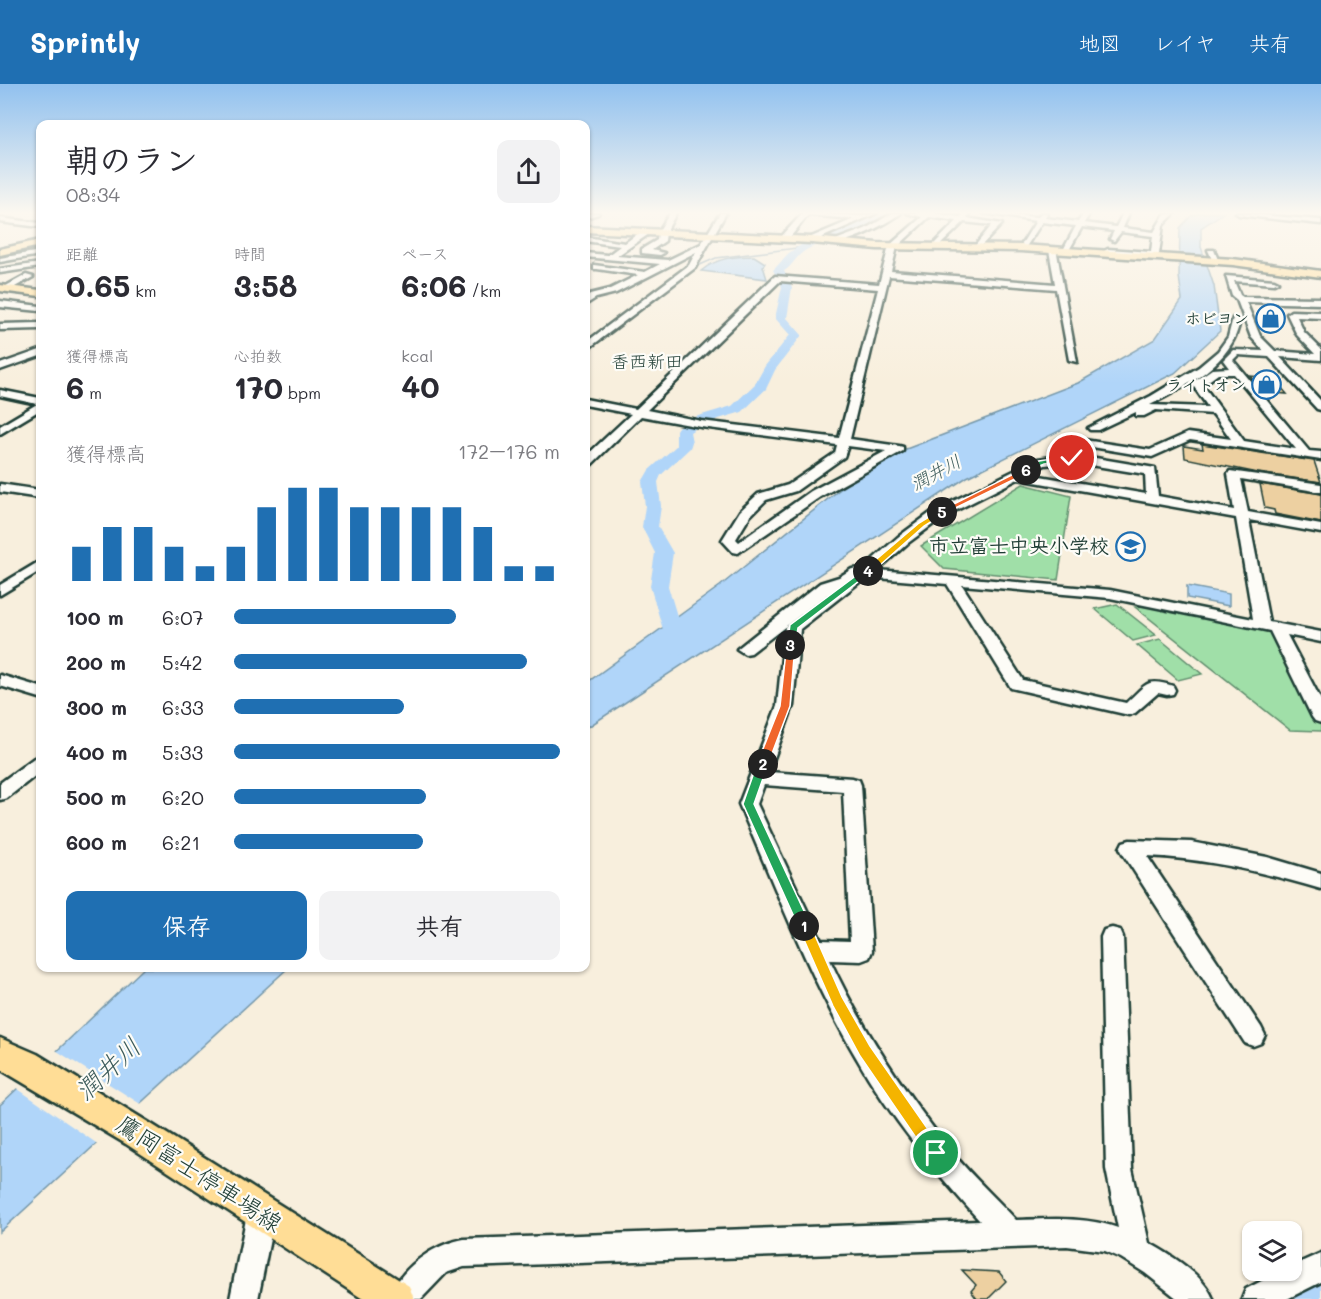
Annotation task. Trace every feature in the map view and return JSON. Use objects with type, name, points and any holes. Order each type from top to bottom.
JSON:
[{"type":"main road","points":[[1295,270],[1321,274]]},
{"type":"main road","points":[[3,286],[36,290]]},
{"type":"main road","name":"鷹岡富士停車場線","points":[[13,1059],[137,1133],[396,1299]]},
{"type":"street","points":[[616,270],[646,274]]},
{"type":"street","points":[[590,298],[613,291],[656,270]]},
{"type":"street","points":[[590,344],[687,270]]},
{"type":"street","points":[[590,403],[701,424],[843,441],[899,449],[838,478],[764,527],[738,549],[729,540],[745,513],[762,497],[792,488],[840,455],[843,441],[881,287],[886,270]]},
{"type":"street","points":[[1057,270],[1074,360]]},
{"type":"street","points":[[1268,270],[1284,300]]},
{"type":"street","points":[[885,273],[1060,287]]},
{"type":"street","points":[[3,286],[29,277]]},
{"type":"street","points":[[590,460],[783,278],[881,287]]},
{"type":"street","points":[[1274,282],[1229,278],[1236,296],[1241,299],[1321,302]]},
{"type":"street","points":[[1241,299],[1256,337],[1321,407]]},
{"type":"street","points":[[1306,301],[1321,315]]},
{"type":"street","points":[[0,304],[36,309]]},
{"type":"street","points":[[30,308],[36,305]]},
{"type":"street","points":[[1321,315],[1291,314],[1300,333],[1321,355]]},
{"type":"street","points":[[1094,428],[1175,388],[1217,358],[1235,334],[1236,320]]},
{"type":"street","points":[[0,327],[36,326]]},
{"type":"street","points":[[1306,454],[1228,360],[1236,352],[1321,355]]},
{"type":"street","points":[[0,367],[36,354]]},
{"type":"street","points":[[0,357],[36,362]]},
{"type":"street","points":[[1238,371],[1216,371],[1197,384],[1240,444]]},
{"type":"street","points":[[0,393],[36,400]]},
{"type":"street","points":[[1216,411],[1154,407],[1084,443],[1152,454],[1188,436],[1321,456]]},
{"type":"street","points":[[0,430],[36,408]]},
{"type":"street","points":[[1009,1233],[936,1153],[872,1060],[837,1001],[816,950],[748,804],[785,706],[793,627],[866,572],[922,524],[1042,462],[1072,458],[1150,471],[1152,499]]},
{"type":"street","points":[[1016,476],[1321,529]]},
{"type":"street","points":[[1235,476],[1321,488]]},
{"type":"street","points":[[1235,476],[1321,493]]},
{"type":"street","points":[[1235,476],[1268,625],[1321,717]]},
{"type":"street","points":[[0,488],[36,493]]},
{"type":"street","points":[[0,591],[36,568]]},
{"type":"street","points":[[745,649],[825,586],[844,580],[853,573],[866,572],[1110,594],[1321,637]]},
{"type":"street","points":[[952,581],[1017,684],[1129,710],[1155,686],[1167,690]]},
{"type":"street","points":[[0,680],[36,692]]},
{"type":"street","points":[[0,793],[36,765]]},
{"type":"street","points":[[757,778],[852,785],[861,951],[816,950]]},
{"type":"street","points":[[1253,1035],[1130,848],[1191,850],[1267,865],[1321,881]]},
{"type":"street","points":[[1112,937],[1119,1169],[1137,1251]]},
{"type":"street","points":[[244,1299],[261,1214]]},
{"type":"street","points":[[402,1299],[434,1263],[446,1255],[464,1252],[706,1246],[1067,1232],[1104,1237],[1137,1251],[1181,1282],[1200,1299]]},
{"type":"street","points":[[1257,1299],[1321,1267]]},
{"type":"green space","points":[[1023,484],[1071,496],[1058,580],[944,569],[921,546]]},
{"type":"green space","points":[[1117,604],[1156,635],[1133,641],[1095,609]]},
{"type":"green space","points":[[1153,605],[1272,632],[1321,720],[1321,731],[1290,730],[1135,607]]},
{"type":"green space","points":[[1160,639],[1202,674],[1178,680],[1137,645]]},
{"type":"water","points":[[764,270],[767,279],[701,271]]},
{"type":"water","name":"潤井川","points":[[1179,270],[1209,270],[1214,286],[1220,331],[1175,373],[967,477],[590,726],[590,680],[720,586],[875,461],[1078,383],[1155,339],[1182,300]]},
{"type":"water","points":[[1187,586],[1229,594],[1229,606],[1187,598]]},
{"type":"water","name":"潤井川","points":[[140,972],[284,972],[0,1232],[0,1105]]},
{"type":"pier","points":[[54,1049],[142,1105],[99,1145],[15,1087]]},
{"type":"building","name":"ライトオン","points":[[1250,376],[1273,378],[1287,394],[1263,392]]},
{"type":"building","points":[[1202,444],[1314,461],[1321,482],[1258,473],[1185,458],[1184,446],[1203,449]]},
{"type":"building","points":[[1260,484],[1321,494],[1321,523],[1275,514],[1274,510],[1265,508]]},
{"type":"building","points":[[962,1270],[999,1272],[1006,1281],[988,1299],[977,1299],[971,1291],[976,1285]]},
{"type":"waterway","points":[[677,649],[659,586],[664,553],[650,527],[653,506],[650,482],[654,473],[683,448],[685,442],[683,430],[700,420],[737,409],[761,386],[769,369],[796,335],[781,318],[787,287],[779,270]]},
{"type":"waterway","points":[[1307,1299],[1321,1289]]},
{"type":"place","name":"ホビヨン","points":[[1270,318]]},
{"type":"place","name":"ライトオン","points":[[1267,385]]},
{"type":"place","name":"市立富士中央小学校","points":[[1130,546]]},
{"type":"district","name":"香西新田","points":[[647,362]]},
{"type":"route","points":[[936,1153],[865,1051],[837,1001],[816,950],[748,804],[785,706],[793,627],[867,572],[922,524],[938,514],[1042,462],[1072,458]]}]
